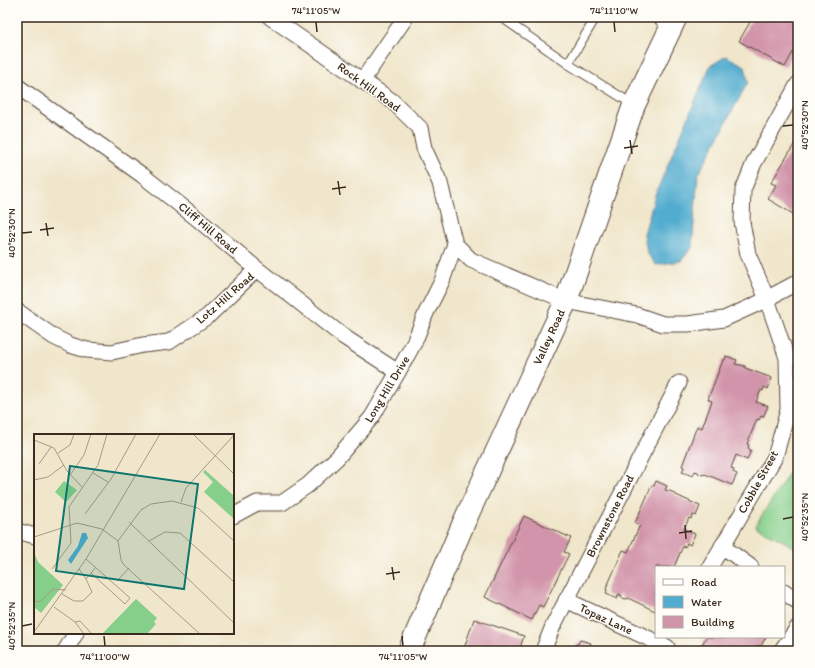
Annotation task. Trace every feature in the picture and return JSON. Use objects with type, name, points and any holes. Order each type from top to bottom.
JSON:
[{"type":"main road","name":"Valley Road","points":[[409,651],[465,520],[566,301],[634,105],[667,22]]},
{"type":"street","name":"Rock Hill Road","points":[[270,17],[392,101],[420,128],[424,148],[440,183],[456,244],[471,260],[566,301],[637,315],[663,324],[688,324],[724,319],[757,304],[798,282]]},
{"type":"street","points":[[362,81],[406,17]]},
{"type":"street","name":"Cobble Street","points":[[711,566],[775,457],[788,410],[787,358],[767,299],[748,254],[742,222],[743,190],[754,163],[798,84]]},
{"type":"street","name":"Cliff Hill Road","points":[[17,86],[142,175],[257,269],[344,337],[398,372]]},
{"type":"street","name":"Long Hill Drive","points":[[234,515],[257,503],[282,503],[308,485],[337,458],[372,417],[414,343],[426,313],[442,281],[456,244]]},
{"type":"street","name":"Lotz Hill Road","points":[[17,311],[54,337],[70,345],[87,350],[112,352],[143,345],[169,342],[208,316],[257,269]]},
{"type":"street","name":"Brownstone Road","points":[[543,651],[566,600],[679,383]]},
{"type":"street","points":[[17,531],[34,536]]},
{"type":"street","points":[[722,546],[750,566]]},
{"type":"street","points":[[785,593],[798,602]]},
{"type":"street","name":"Topaz Lane","points":[[566,600],[668,645]]},
{"type":"street","points":[[781,651],[798,627]]},
{"type":"street","points":[[66,651],[75,634]]},
{"type":"lane","points":[[502,17],[568,64],[634,105]]},
{"type":"lane","points":[[568,64],[595,17]]},
{"type":"green space","points":[[798,459],[798,549],[755,526]]},
{"type":"water","points":[[726,56],[745,66],[748,82],[698,175],[692,248],[681,261],[656,265],[647,253],[644,234],[655,195],[710,66]]},
{"type":"building","points":[[753,17],[798,17],[798,53],[797,55],[793,52],[785,67],[739,41]]},
{"type":"building","points":[[798,138],[798,217],[768,199],[776,185],[771,183]]},
{"type":"building","points":[[726,356],[737,360],[735,364],[745,366],[745,368],[772,378],[768,389],[764,387],[763,391],[761,390],[756,402],[768,406],[763,417],[761,416],[759,420],[757,419],[747,444],[749,445],[748,448],[751,450],[747,460],[736,455],[731,468],[734,469],[733,472],[737,474],[732,485],[705,474],[699,474],[695,471],[693,476],[682,472],[684,467],[682,466],[697,426],[702,428],[712,401],[708,399],[723,360],[725,360]]},
{"type":"building","points":[[656,481],[667,486],[665,490],[700,506],[696,516],[693,515],[691,519],[689,518],[684,529],[695,534],[690,545],[687,543],[685,547],[683,546],[674,566],[655,566],[655,611],[628,598],[622,598],[619,594],[617,599],[606,594],[606,589],[623,550],[628,552],[640,525],[635,523],[652,485],[654,486]]},
{"type":"building","points":[[524,516],[571,538],[564,552],[569,554],[543,607],[539,605],[532,620],[485,597]]},
{"type":"building","points":[[474,619],[524,636],[519,651],[463,651]]},
{"type":"building","points":[[706,638],[765,638],[761,646],[758,645],[756,649],[754,648],[752,651],[699,651]]},
{"type":"building","points":[[580,640],[591,643],[589,648],[594,647],[599,651],[574,651],[576,644],[578,644]]}]
